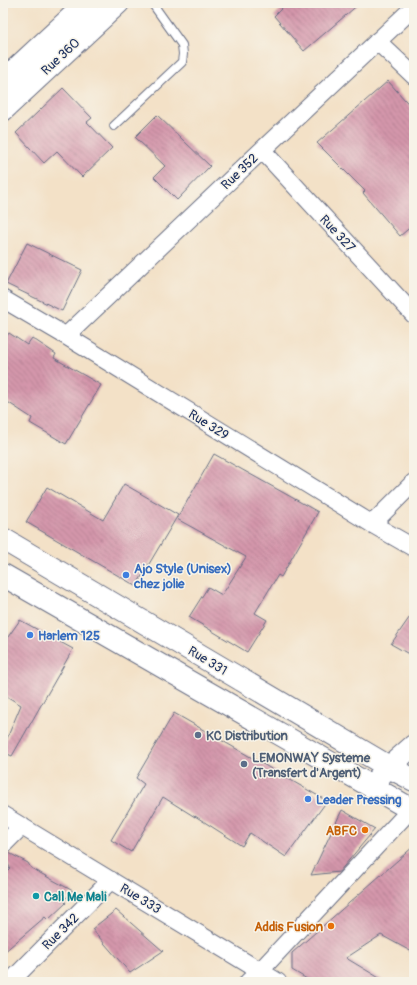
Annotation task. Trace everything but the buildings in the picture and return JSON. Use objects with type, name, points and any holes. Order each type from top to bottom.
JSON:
[{"type":"main road","points":[[3,81],[87,3]]},
{"type":"main road","name":"Rue 360","points":[[3,110],[118,3]]},
{"type":"main road","name":"Rue 331","points":[[3,539],[389,767],[414,780]]},
{"type":"main road","points":[[3,575],[370,786],[413,809]]},
{"type":"street","name":"Rue 352","points":[[66,336],[414,7]]},
{"type":"street","points":[[377,41],[414,76]]},
{"type":"street","name":"Rue 327","points":[[262,150],[414,315]]},
{"type":"street","name":"Rue 329","points":[[3,299],[66,336],[372,524],[414,548]]},
{"type":"street","points":[[372,524],[414,482]]},
{"type":"street","points":[[370,786],[414,745]]},
{"type":"street","points":[[254,976],[413,809]]},
{"type":"street","name":"Rue 333","points":[[3,815],[111,880],[254,976],[278,982]]},
{"type":"street","points":[[3,845],[22,826]]},
{"type":"street","name":"Rue 342","points":[[10,982],[111,880]]},
{"type":"lane","points":[[114,126],[182,62],[182,45],[152,3]]},
{"type":"place","name":"Ajo Style (Unisex) chez jolie","points":[[126,575]]},
{"type":"place","name":"Harlem 125","points":[[30,635]]},
{"type":"place","name":"KC Distribution","points":[[198,735]]},
{"type":"place","name":"LEMONWAY Systeme (Transfert d'Argent)","points":[[244,764]]},
{"type":"place","name":"Leader Pressing","points":[[308,799]]},
{"type":"place","name":"ABFC","points":[[365,830]]},
{"type":"place","name":"Call Me Mali","points":[[36,896]]},
{"type":"place","name":"Addis Fusion","points":[[331,926]]}]
